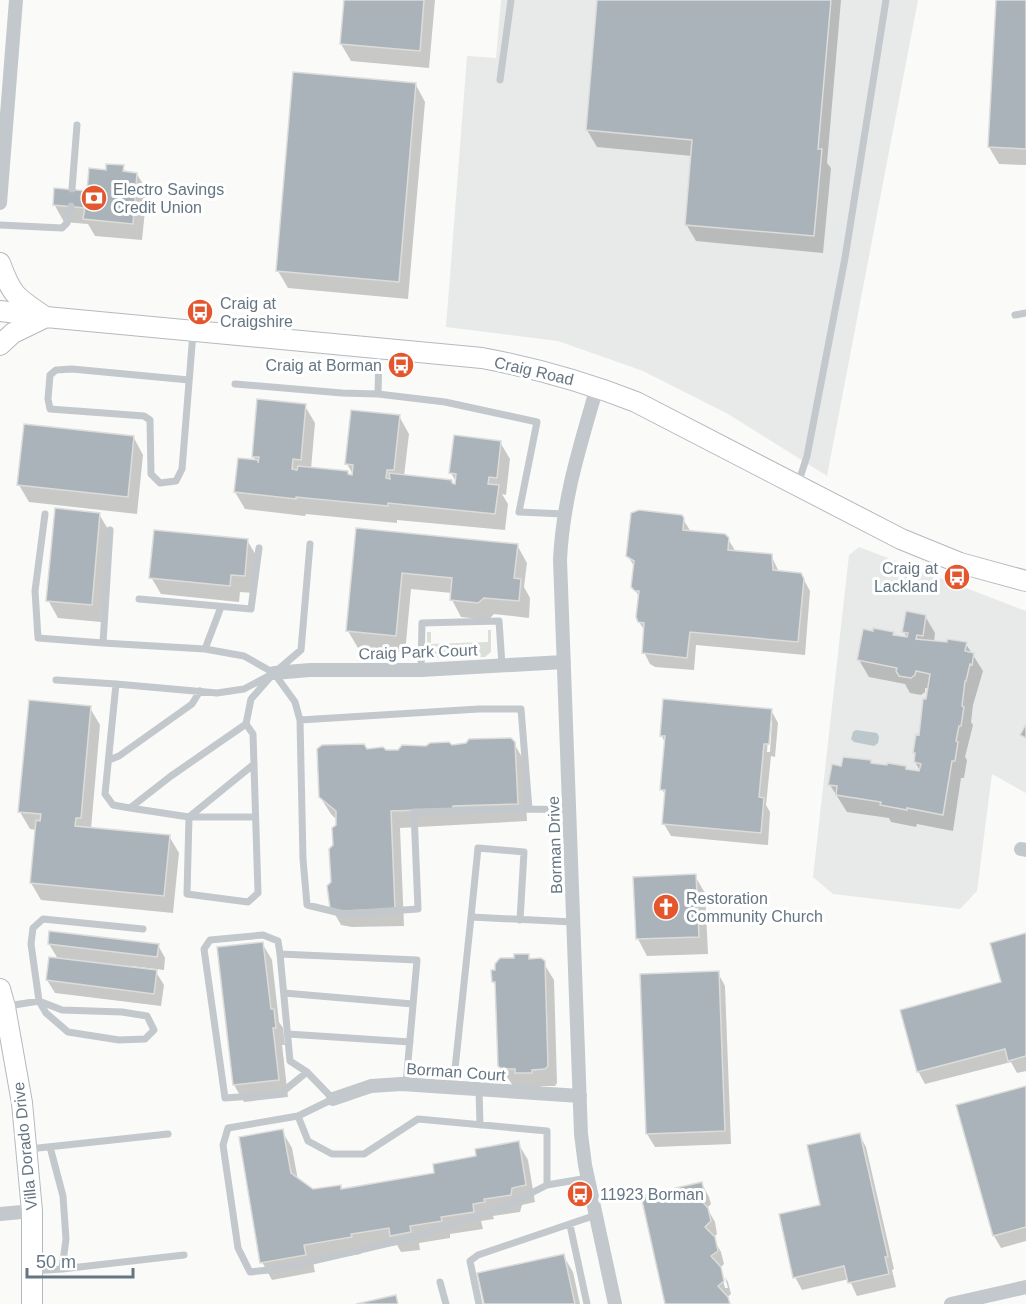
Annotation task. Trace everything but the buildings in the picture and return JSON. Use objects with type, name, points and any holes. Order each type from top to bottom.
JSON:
[{"type":"main road","points":[[0,262],[9,288],[16,296],[46,317],[12,333],[0,345]]},
{"type":"main road","name":"Craig Road","points":[[0,311],[482,358],[543,371],[597,387],[646,407],[899,538],[960,563],[1026,581]]},
{"type":"main road","name":"Villa Dorado Drive","points":[[2,996],[22,1103],[27,1150],[32,1211],[32,1304]]},
{"type":"street","points":[[0,203],[4,153],[4,91],[16,0]]},
{"type":"street","name":"Borman Drive","points":[[597,387],[574,464],[564,514],[560,560],[581,1134],[615,1304]]},
{"type":"street","name":"Craig Park Court","points":[[274,673],[310,670],[421,670],[564,662]]},
{"type":"street","name":"Borman Court","points":[[333,1099],[371,1086],[406,1084],[579,1096]]},
{"type":"street","points":[[0,1214],[32,1211]]},
{"type":"street","points":[[951,1304],[1026,1287]]},
{"type":"lane","points":[[500,80],[511,0]]},
{"type":"lane","points":[[797,486],[807,456],[845,258],[886,0]]},
{"type":"lane","points":[[72,189],[77,125]]},
{"type":"lane","points":[[0,225],[62,228],[67,224],[71,207]]},
{"type":"lane","points":[[1015,315],[1026,313]]},
{"type":"lane","points":[[189,380],[72,369],[57,370],[50,375],[48,399],[50,409],[144,416],[150,420],[151,474],[160,483],[176,481],[182,469],[193,330]]},
{"type":"lane","points":[[378,394],[379,348]]},
{"type":"lane","points":[[235,384],[378,394],[445,402],[537,422],[519,512],[564,514]]},
{"type":"lane","points":[[45,514],[35,591],[38,638],[205,649],[244,656],[274,673],[295,702],[300,720],[303,859],[307,905],[344,914],[418,909],[414,812],[570,810]]},
{"type":"lane","points":[[103,643],[110,530]]},
{"type":"lane","points":[[130,808],[171,776],[246,724],[251,699],[274,673],[301,650],[310,544]]},
{"type":"lane","points":[[139,599],[251,609],[259,548]]},
{"type":"lane","points":[[205,649],[221,607]]},
{"type":"lane","points":[[421,670],[422,623],[499,621],[502,665]]},
{"type":"lane","points":[[56,680],[217,693],[244,689],[274,673]]},
{"type":"lane","points":[[116,684],[105,794],[112,805],[189,817],[255,817]]},
{"type":"lane","points":[[109,760],[119,756],[192,704],[201,692]]},
{"type":"lane","points":[[300,720],[479,709],[520,709],[529,809]]},
{"type":"lane","points":[[246,724],[253,734],[254,764],[255,817],[258,893],[248,902],[187,894],[189,817],[254,764]]},
{"type":"lane","points":[[453,1088],[478,848],[524,852],[520,920]]},
{"type":"lane","points":[[471,917],[573,922]]},
{"type":"lane","points":[[2,996],[39,1001],[62,1011],[122,1012],[147,1016],[154,1030],[145,1039],[119,1040],[68,1032],[45,1013],[39,1001],[31,944],[33,928],[44,919],[143,929]]},
{"type":"lane","points":[[308,1072],[280,1094],[225,1098],[204,949],[210,940],[263,935],[278,941],[290,1061],[308,1072],[333,1099],[297,1116],[228,1128],[223,1145],[238,1248],[250,1272],[279,1269],[411,1238],[504,1207],[547,1185],[588,1178]]},
{"type":"lane","points":[[280,954],[417,960],[406,1084]]},
{"type":"lane","points":[[284,993],[413,1004]]},
{"type":"lane","points":[[288,1034],[410,1042]]},
{"type":"lane","points":[[479,1090],[480,1125]]},
{"type":"lane","points":[[297,1116],[308,1141],[332,1154],[364,1154],[418,1119],[548,1131],[547,1185]]},
{"type":"lane","points":[[27,1150],[168,1134]]},
{"type":"lane","points":[[50,1147],[63,1196],[66,1239],[62,1269]]},
{"type":"lane","points":[[479,1304],[470,1261],[478,1255],[596,1215]]},
{"type":"lane","points":[[570,1225],[587,1304]]},
{"type":"lane","points":[[32,1271],[184,1255]]},
{"type":"lane","points":[[440,1282],[446,1304]]},
{"type":"shaded area","points":[[501,0],[918,0],[827,476],[728,414],[643,371],[558,341],[446,327],[467,56],[496,58]]},
{"type":"shaded area","points":[[859,547],[1026,611],[1026,793],[992,774],[977,891],[960,909],[833,894],[813,877],[849,555]]},
{"type":"shaded area","points":[[488,630],[491,630],[491,652],[485,657],[431,658],[427,652],[427,632],[431,632],[431,644],[488,642]]},
{"type":"shaded area","points":[[856,730],[877,733],[878,743],[874,746],[854,742],[851,739]]},
{"type":"place","name":"Electro Savings Credit Union","points":[[94,198]]},
{"type":"place","name":"Craig at Craigshire","points":[[200,312]]},
{"type":"place","name":"Craig at Borman","points":[[401,365]]},
{"type":"place","name":"Craig at Lackland","points":[[957,577]]},
{"type":"place","name":"Restoration Community Church","points":[[666,907]]},
{"type":"place","name":"11923 Borman","points":[[580,1194]]}]
